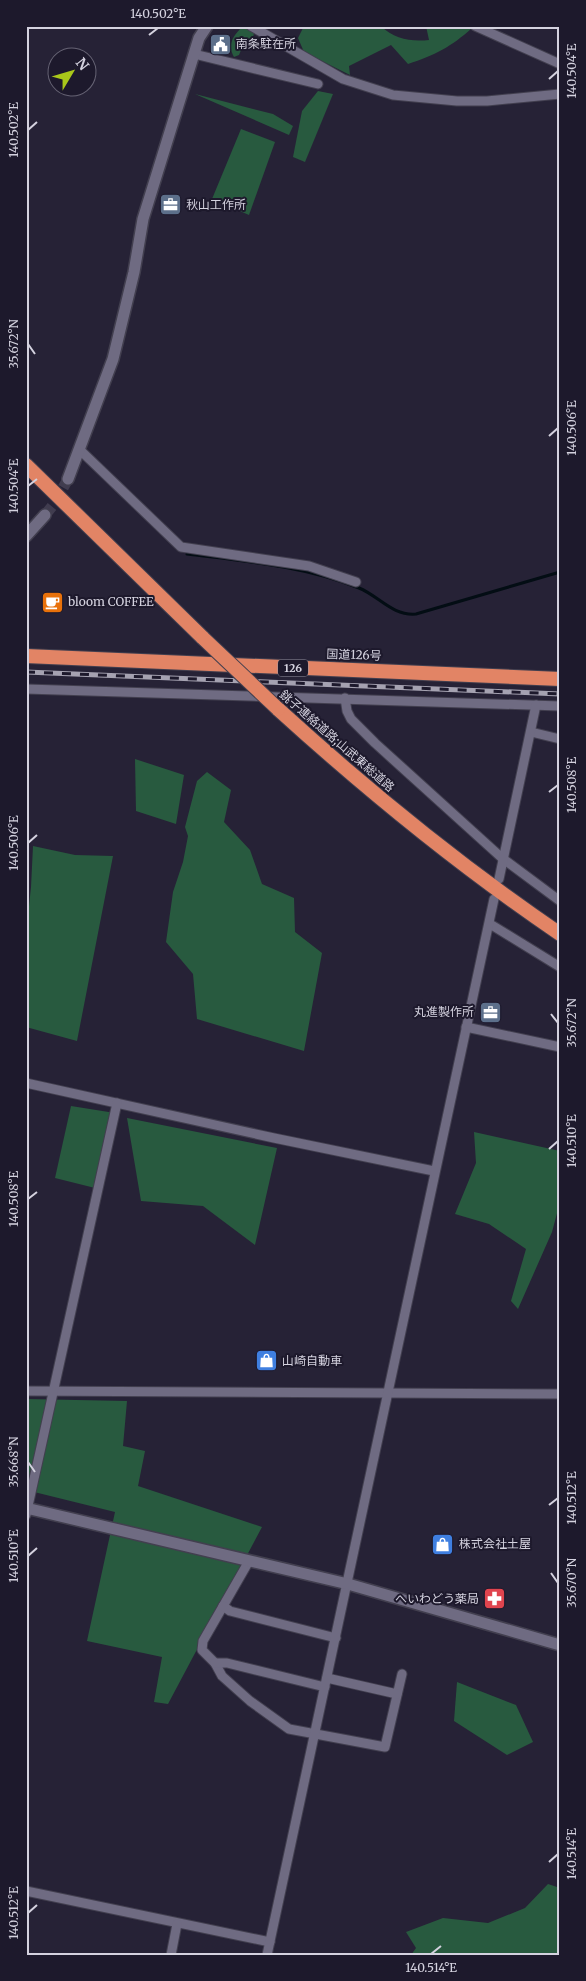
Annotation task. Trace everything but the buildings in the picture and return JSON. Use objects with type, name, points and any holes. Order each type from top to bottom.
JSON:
[{"type":"highway","name":"銚子連絡道路;山武東総道路","points":[[26,465],[203,638],[356,779],[432,842],[518,906],[560,934]]},
{"type":"highway","name":"国道126号","points":[[26,656],[560,679]]},
{"type":"street","points":[[68,479],[113,359],[134,272],[143,219],[199,38],[208,26]]},
{"type":"street","points":[[251,26],[343,79],[393,96],[487,102],[560,94]]},
{"type":"street","points":[[475,26],[560,64]]},
{"type":"street","points":[[194,54],[318,84]]},
{"type":"street","points":[[80,450],[181,547],[309,566],[356,582]]},
{"type":"street","points":[[26,536],[45,515]]},
{"type":"street","points":[[26,689],[560,706]]},
{"type":"street","points":[[345,698],[347,711],[351,719],[375,743],[502,858],[560,901]]},
{"type":"street","points":[[499,880],[502,858],[536,704]]},
{"type":"street","points":[[531,732],[560,739]]},
{"type":"street","points":[[267,1955],[494,899]]},
{"type":"street","points":[[490,924],[560,967]]},
{"type":"street","points":[[466,1027],[560,1047]]},
{"type":"street","points":[[26,1083],[434,1171]]},
{"type":"street","points":[[117,1102],[27,1510],[348,1584],[560,1645]]},
{"type":"street","points":[[26,1391],[560,1394]]},
{"type":"street","points":[[249,1561],[203,1642],[202,1650],[215,1663],[222,1676],[250,1701],[289,1728],[385,1747],[402,1674]]},
{"type":"street","points":[[223,1606],[230,1611],[336,1638]]},
{"type":"street","points":[[215,1663],[226,1663],[398,1694]]},
{"type":"street","points":[[26,1891],[270,1942]]},
{"type":"street","points":[[171,1955],[177,1924]]},
{"type":"green space","points":[[243,26],[248,26],[255,31],[251,42],[244,43],[239,55],[234,57],[231,48],[232,40]]},
{"type":"green space","points":[[304,26],[381,26],[397,37],[416,40],[429,40],[426,26],[467,26],[472,28],[442,50],[408,64],[391,45],[349,66],[350,75],[304,52],[298,38]]},
{"type":"green space","points":[[318,91],[333,94],[305,162],[293,157],[302,111]]},
{"type":"green space","points":[[195,94],[273,114],[293,126],[289,135]]},
{"type":"green space","points":[[241,129],[275,142],[249,215],[212,199]]},
{"type":"green space","points":[[135,759],[184,775],[176,824],[136,811]]},
{"type":"green space","points":[[207,772],[231,790],[224,822],[250,850],[262,884],[294,898],[295,932],[322,953],[304,1051],[197,1019],[193,974],[166,942],[173,892],[183,862],[188,836],[185,827],[197,781]]},
{"type":"green space","points":[[33,846],[75,855],[113,856],[77,1041],[26,1027],[26,905],[29,906]]},
{"type":"green space","points":[[71,1106],[115,1113],[99,1189],[55,1178]]},
{"type":"green space","points":[[127,1118],[277,1148],[255,1245],[203,1206],[141,1201]]},
{"type":"green space","points":[[474,1132],[560,1151],[560,1202],[552,1232],[518,1309],[511,1301],[526,1249],[489,1224],[455,1214],[476,1163]]},
{"type":"green space","points":[[26,1399],[127,1401],[123,1446],[145,1451],[138,1486],[262,1527],[168,1704],[154,1702],[162,1657],[87,1641],[115,1512],[26,1490]]},
{"type":"green space","points":[[457,1682],[516,1705],[533,1742],[507,1755],[454,1721]]},
{"type":"green space","points":[[548,1884],[560,1888],[560,1955],[411,1955],[416,1948],[406,1932],[443,1918],[488,1923],[525,1908]]},
{"type":"waterway","points":[[187,554],[274,565],[317,574],[366,591],[393,609],[407,614],[416,614],[560,572]]},
{"type":"tunnel","points":[[45,515],[54,504],[68,479]]},
{"type":"railway","points":[[26,672],[560,694]]},
{"type":"place","name":"南条駐在所","points":[[220,44]]},
{"type":"place","name":"秋山工作所","points":[[170,205]]},
{"type":"place","name":"bloom COFFEE","points":[[52,602]]},
{"type":"place","name":"丸進製作所","points":[[490,1012]]},
{"type":"place","name":"山崎自動車","points":[[266,1361]]},
{"type":"place","name":"株式会社土屋","points":[[443,1544]]},
{"type":"place","name":"へいわどう薬局","points":[[495,1599]]}]
